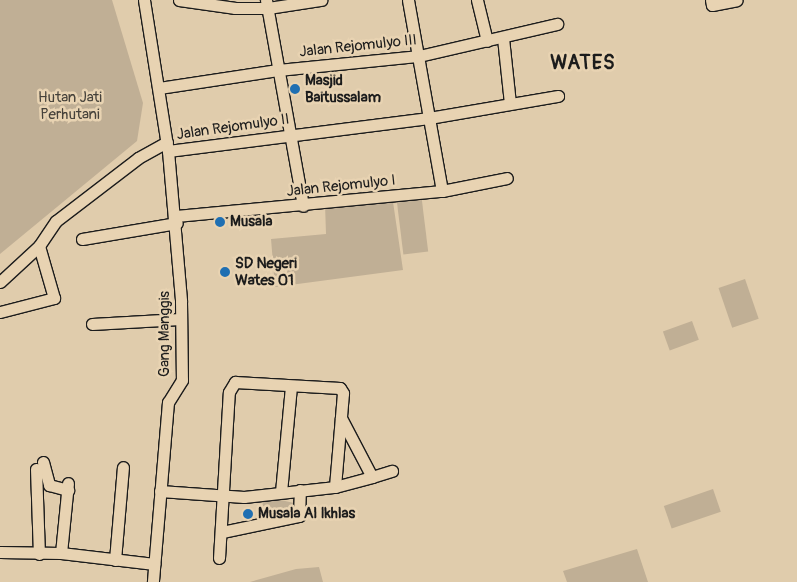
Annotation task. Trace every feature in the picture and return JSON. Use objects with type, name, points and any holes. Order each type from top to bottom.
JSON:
[{"type":"street","name":"Gang Manggis","points":[[144,0],[168,147],[177,220],[182,380],[168,402],[153,582]]},
{"type":"street","points":[[179,0],[208,6],[321,0]]},
{"type":"street","points":[[408,0],[442,190]]},
{"type":"street","points":[[477,0],[487,41]]},
{"type":"street","points":[[711,0],[712,5],[737,0]]},
{"type":"street","points":[[267,4],[303,206]]},
{"type":"street","name":"Jalan Rejomulyo III","points":[[159,88],[278,70],[419,56],[557,24]]},
{"type":"street","points":[[503,38],[510,104]]},
{"type":"street","name":"Jalan Rejomulyo II","points":[[168,147],[429,118],[558,96]]},
{"type":"street","points":[[0,282],[39,246],[56,221],[138,158],[168,147]]},
{"type":"street","name":"Jalan Rejomulyo I","points":[[82,239],[177,220],[442,190],[508,178]]},
{"type":"street","points":[[0,312],[54,298],[39,246]]},
{"type":"street","points":[[92,324],[180,319]]},
{"type":"street","points":[[219,558],[231,385],[240,380],[291,386],[340,388],[341,418],[335,486]]},
{"type":"street","points":[[281,492],[291,386]]},
{"type":"street","points":[[341,418],[372,477]]},
{"type":"street","points":[[39,554],[39,466],[48,485],[68,486],[61,553]]},
{"type":"street","points":[[115,560],[124,467]]},
{"type":"street","points":[[160,491],[223,497],[335,486],[392,471]]},
{"type":"street","points":[[222,532],[299,516],[301,512],[300,490]]},
{"type":"street","points":[[0,552],[61,553],[154,564]]},
{"type":"green space","name":"Hutan Jati Perhutani","points":[[0,0],[112,0],[143,103],[137,141],[0,254]]},
{"type":"green space","points":[[421,193],[428,252],[403,255],[396,196]]},
{"type":"green space","points":[[392,195],[403,270],[275,287],[271,239],[326,234],[325,204]]},
{"type":"green space","points":[[745,279],[759,319],[732,328],[719,288]]},
{"type":"green space","points":[[692,321],[699,340],[670,350],[663,332]]},
{"type":"green space","points":[[713,489],[721,512],[672,529],[664,506]]},
{"type":"green space","points":[[272,498],[294,503],[294,515],[261,521],[263,501]]},
{"type":"green space","points":[[637,549],[648,582],[567,582],[563,571]]},
{"type":"green space","points":[[319,567],[323,582],[250,582],[296,569]]},
{"type":"place","name":"Masjid Baitussalam","points":[[295,89]]},
{"type":"place","name":"Musala","points":[[220,222]]},
{"type":"place","name":"SD Negeri Wates 01","points":[[225,272]]},
{"type":"place","name":"Musala Al Ikhlas","points":[[248,514]]},
{"type":"district","name":"WATES","points":[[583,62]]}]
